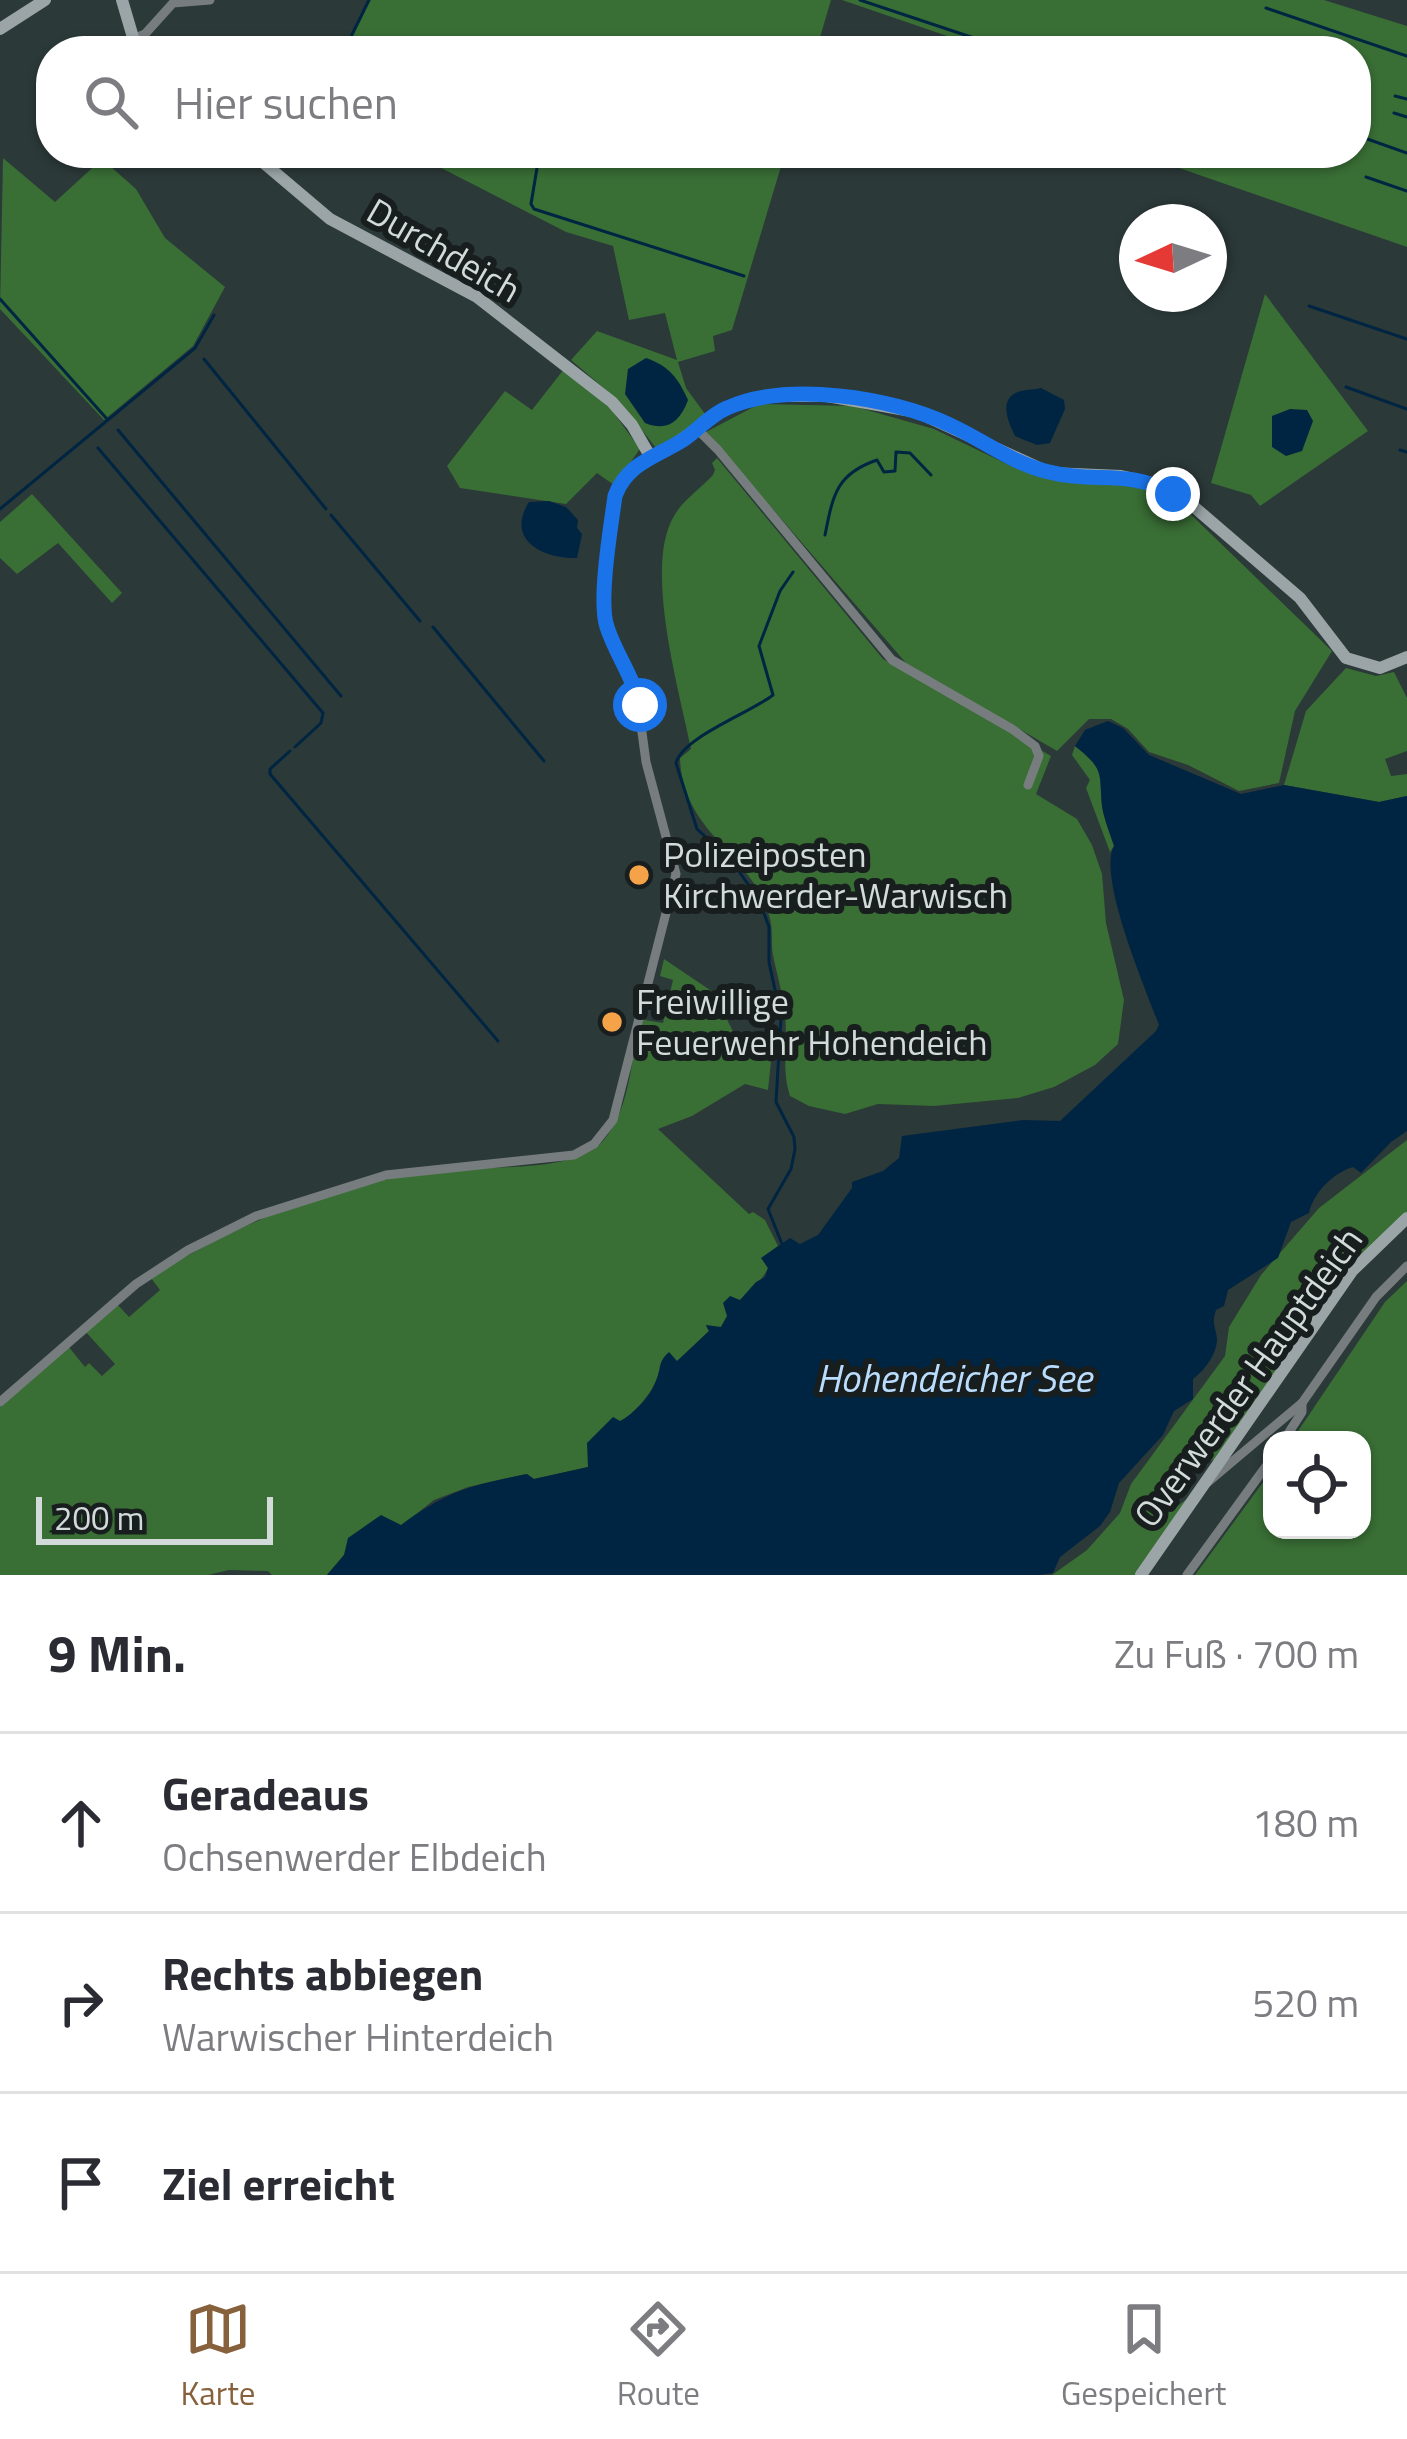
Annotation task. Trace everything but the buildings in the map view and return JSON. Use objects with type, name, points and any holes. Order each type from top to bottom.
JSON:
[{"type":"street","points":[[0,29],[45,0]]},
{"type":"street","points":[[122,0],[132,36]]},
{"type":"street","points":[[144,36],[173,3],[210,0]]},
{"type":"street","name":"Durchdeich","points":[[269,168],[330,219],[477,297],[612,402],[632,424],[650,456]]},
{"type":"street","points":[[0,1402],[136,1284],[242,1222],[386,1175],[574,1155],[594,1144],[613,1120],[676,874],[646,762],[636,688],[603,610],[615,496],[625,477],[650,456],[698,430],[716,413],[741,402],[787,394],[827,397],[917,412],[1049,472],[1139,478],[1193,506],[1300,598],[1346,658],[1380,668],[1407,657]]},
{"type":"street","points":[[698,430],[892,660],[989,714],[1034,746],[1039,756],[1028,785]]},
{"type":"street","name":"Overwerder Hauptdeich","points":[[1141,1575],[1352,1271],[1407,1219]]},
{"type":"street","points":[[1203,1485],[1302,1403],[1376,1297],[1407,1266]]},
{"type":"street","points":[[1290,1431],[1302,1403]]},
{"type":"street","points":[[1186,1575],[1263,1470]]},
{"type":"green space","points":[[369,0],[831,0],[820,36],[351,36]]},
{"type":"green space","points":[[842,0],[1324,0],[1407,26],[1407,247],[1179,168],[1371,168],[1371,36],[947,36]]},
{"type":"green space","points":[[3,158],[55,202],[92,168],[112,168],[136,189],[165,238],[225,287],[193,346],[104,420],[0,309]]},
{"type":"green space","points":[[441,168],[781,168],[732,330],[713,336],[715,351],[678,362],[686,388],[708,418],[664,448],[656,448],[619,401],[571,360],[597,331],[677,360],[665,313],[629,320],[613,246],[566,232]]},
{"type":"green space","points":[[1265,294],[1368,431],[1260,506],[1251,495],[1211,483]]},
{"type":"green space","points":[[564,369],[611,409],[640,449],[614,485],[597,473],[566,504],[460,488],[447,466],[505,391],[532,410]]},
{"type":"green space","points":[[759,404],[853,406],[934,429],[1015,468],[1071,481],[1144,486],[1179,503],[1332,651],[1295,711],[1279,783],[1239,791],[1149,752],[1111,719],[1089,719],[1057,751],[906,663],[706,432]]},
{"type":"green space","points":[[717,458],[883,659],[1051,756],[1036,794],[1077,819],[1092,845],[1102,874],[1106,923],[1124,1000],[1118,1044],[1095,1065],[1054,1087],[1018,1098],[934,1106],[878,1104],[845,1114],[790,1096],[785,1014],[769,915],[748,875],[692,806],[680,758],[691,749],[667,631],[662,566],[665,538],[677,510],[713,475],[712,463]]},
{"type":"green space","points":[[32,494],[122,593],[112,603],[58,543],[17,574],[0,558],[0,522]]},
{"type":"green space","points":[[1346,668],[1376,676],[1394,672],[1407,698],[1407,751],[1385,759],[1391,776],[1407,774],[1407,796],[1379,802],[1284,785],[1306,711]]},
{"type":"green space","points":[[1075,746],[1099,772],[1103,811],[1114,846],[1110,852],[1086,788],[1090,780],[1072,755]]},
{"type":"green space","points":[[664,959],[713,992],[743,1051],[771,1062],[768,1090],[745,1084],[692,1116],[658,1129],[749,1214],[765,1220],[778,1246],[762,1258],[768,1268],[764,1276],[720,1328],[706,1326],[709,1331],[677,1362],[659,1372],[640,1405],[589,1448],[588,1467],[534,1479],[526,1474],[434,1500],[401,1526],[344,1555],[327,1575],[229,1570],[208,1575],[0,1575],[0,1407],[68,1346],[85,1367],[89,1363],[102,1376],[115,1364],[84,1330],[117,1304],[129,1317],[160,1290],[151,1278],[254,1222],[328,1195],[404,1176],[528,1166],[589,1152],[603,1141],[619,1114],[639,1019],[663,1023],[673,980],[660,976]]},
{"type":"green space","points":[[1407,1140],[1407,1212],[1382,1235],[1215,1459],[1190,1470],[1183,1494],[1160,1519],[1188,1498],[1138,1575],[1052,1575],[1087,1550],[1120,1513],[1131,1484],[1225,1356],[1229,1327],[1261,1275],[1319,1208]]},
{"type":"green space","points":[[1407,1281],[1407,1575],[1195,1575],[1263,1482],[1263,1539],[1371,1539],[1371,1431],[1298,1431],[1385,1302]]},
{"type":"water","points":[[646,358],[672,374],[688,400],[677,419],[666,425],[645,423],[625,394],[628,369]]},
{"type":"water","points":[[1041,388],[1064,400],[1065,409],[1050,443],[1037,445],[1015,436],[1007,404],[1014,394]]},
{"type":"water","points":[[1290,409],[1307,410],[1313,421],[1302,451],[1286,456],[1272,447],[1272,416]]},
{"type":"water","points":[[549,501],[566,507],[578,520],[582,534],[577,558],[541,551],[525,537],[523,515],[529,502]]},
{"type":"water","name":"Hohendeicher See","points":[[1108,721],[1123,728],[1149,755],[1241,794],[1284,785],[1379,802],[1407,796],[1407,1131],[1361,1173],[1353,1167],[1332,1179],[1309,1213],[1291,1222],[1278,1258],[1228,1290],[1224,1306],[1216,1310],[1215,1350],[1193,1379],[1193,1399],[1174,1411],[1163,1435],[1119,1483],[1100,1526],[1060,1557],[1053,1573],[1039,1575],[327,1575],[344,1555],[348,1538],[381,1515],[401,1525],[474,1486],[588,1467],[587,1443],[613,1417],[620,1421],[641,1404],[665,1356],[669,1352],[677,1361],[709,1331],[706,1325],[721,1327],[727,1316],[723,1303],[730,1296],[740,1300],[765,1277],[768,1268],[761,1258],[790,1238],[800,1244],[818,1235],[852,1182],[883,1171],[899,1158],[902,1136],[1023,1120],[1060,1121],[1156,1031],[1159,1025],[1117,907],[1112,882],[1114,846],[1103,811],[1099,772],[1075,746],[1085,730]]},
{"type":"waterway","points":[[351,36],[369,0]]},
{"type":"waterway","points":[[860,0],[968,36]]},
{"type":"waterway","points":[[1266,8],[1348,36]]},
{"type":"waterway","points":[[1371,44],[1407,56]]},
{"type":"waterway","points":[[1395,96],[1407,99]]},
{"type":"waterway","points":[[1394,113],[1407,117]]},
{"type":"waterway","points":[[1371,140],[1407,153]]},
{"type":"waterway","points":[[537,168],[534,209],[744,276]]},
{"type":"waterway","points":[[1366,177],[1407,191]]},
{"type":"waterway","points":[[0,299],[107,419]]},
{"type":"waterway","points":[[1309,306],[1407,339]]},
{"type":"waterway","points":[[0,509],[195,348],[214,315]]},
{"type":"waterway","points":[[204,359],[326,509]]},
{"type":"waterway","points":[[1346,387],[1407,409]]},
{"type":"waterway","points":[[118,430],[341,696]]},
{"type":"waterway","points":[[98,448],[323,713],[321,723],[295,747]]},
{"type":"waterway","points":[[1400,450],[1407,452]]},
{"type":"waterway","points":[[825,535],[839,488],[863,466],[877,460],[884,472],[895,471],[896,452],[910,453],[931,475]]},
{"type":"waterway","points":[[331,515],[420,621]]},
{"type":"waterway","points":[[782,1244],[768,1209],[791,1169],[795,1149],[776,1102],[781,1018],[769,962],[769,927],[760,902],[732,861],[697,829],[676,763],[691,744],[773,695],[759,646],[780,591],[793,572]]},
{"type":"waterway","points":[[433,627],[544,761]]},
{"type":"waterway","points":[[290,751],[270,774],[498,1041]]},
{"type":"place","name":"Polizeiposten Kirchwerder-Warwisch","points":[[639,875]]},
{"type":"place","name":"Freiwillige Feuerwehr Hohendeich","points":[[612,1022]]},
{"type":"route","points":[[640,705],[603,610],[615,496],[639,463],[667,450],[727,407],[787,394],[897,406],[950,424],[1030,466],[1065,475],[1139,478],[1173,494]]}]
